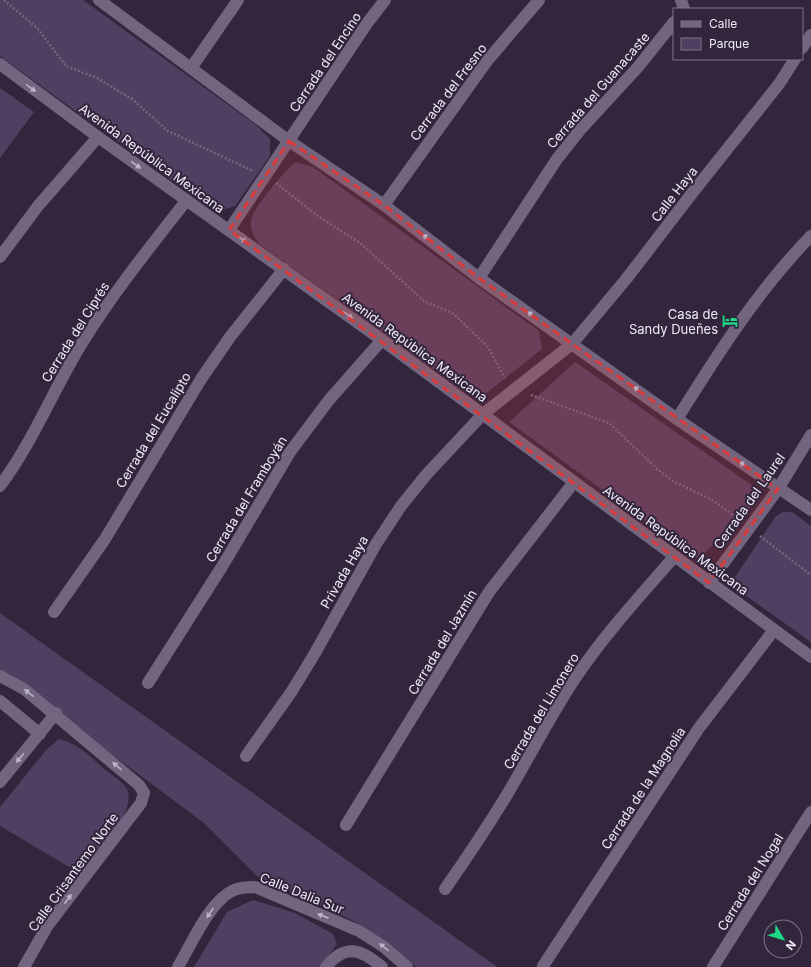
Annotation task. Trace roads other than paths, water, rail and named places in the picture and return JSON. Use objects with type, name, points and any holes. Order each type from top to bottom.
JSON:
[{"type":"street","points":[[99,0],[289,141],[384,205],[480,278],[572,344],[677,419],[811,510]]},
{"type":"street","points":[[192,68],[238,0]]},
{"type":"street","name":"Cerrada del Encino","points":[[229,230],[368,22],[385,0]]},
{"type":"street","name":"Cerrada del Fresno","points":[[384,205],[487,61],[540,0]]},
{"type":"street","name":"Cerrada del Guanacaste","points":[[480,278],[557,159],[580,130],[638,67],[673,23]]},
{"type":"street","points":[[803,47],[811,35]]},
{"type":"street","name":"Calle Haya","points":[[516,389],[572,344],[627,278],[779,84],[794,60]]},
{"type":"street","name":"Avenida República Mexicana","points":[[0,64],[98,138],[382,340],[811,657]]},
{"type":"street","points":[[0,257],[38,206],[98,138]]},
{"type":"street","name":"Cerrada del Ciprés","points":[[0,486],[29,441],[86,337],[115,293],[186,200]]},
{"type":"street","points":[[677,419],[718,354],[741,322],[785,262],[811,236]]},
{"type":"street","name":"Cerrada del Eucalipto","points":[[54,612],[105,539],[201,379],[230,337],[284,269]]},
{"type":"street","name":"Cerrada del Framboyán","points":[[148,682],[223,565],[290,452],[328,400],[382,340]]},
{"type":"street","name":"Privada Haya","points":[[246,756],[292,691],[376,544],[401,506],[426,475],[483,414],[516,389]]},
{"type":"street","name":"Cerrada del Laurel","points":[[709,583],[778,489],[811,435]]},
{"type":"street","name":"Cerrada del Jazmín","points":[[346,825],[489,592],[574,482]]},
{"type":"street","name":"Cerrada del Limonero","points":[[445,889],[506,797],[550,718],[580,672],[618,621],[674,557]]},
{"type":"street","name":"Cerrada de la Magnolia","points":[[543,966],[699,728],[774,630]]},
{"type":"street","points":[[0,676],[24,689],[56,713],[0,782]]},
{"type":"street","points":[[0,701],[40,734]]},
{"type":"street","name":"Calle Crisantemo Norte","points":[[24,967],[48,925],[141,803],[144,793],[139,785],[56,713]]},
{"type":"street","name":"Cerrada del Nogal","points":[[713,967],[811,812]]},
{"type":"street","name":"Calle Dalia Sur","points":[[178,967],[211,911],[222,898],[232,890],[242,887],[255,887],[359,931],[384,947],[407,967]]},
{"type":"street","points":[[350,951],[359,931]]},
{"type":"street","points":[[326,967],[340,953],[350,951],[362,952],[382,967]]},
{"type":"place","name":"Casa de Sandy Dueñes","points":[[730,321]]}]
